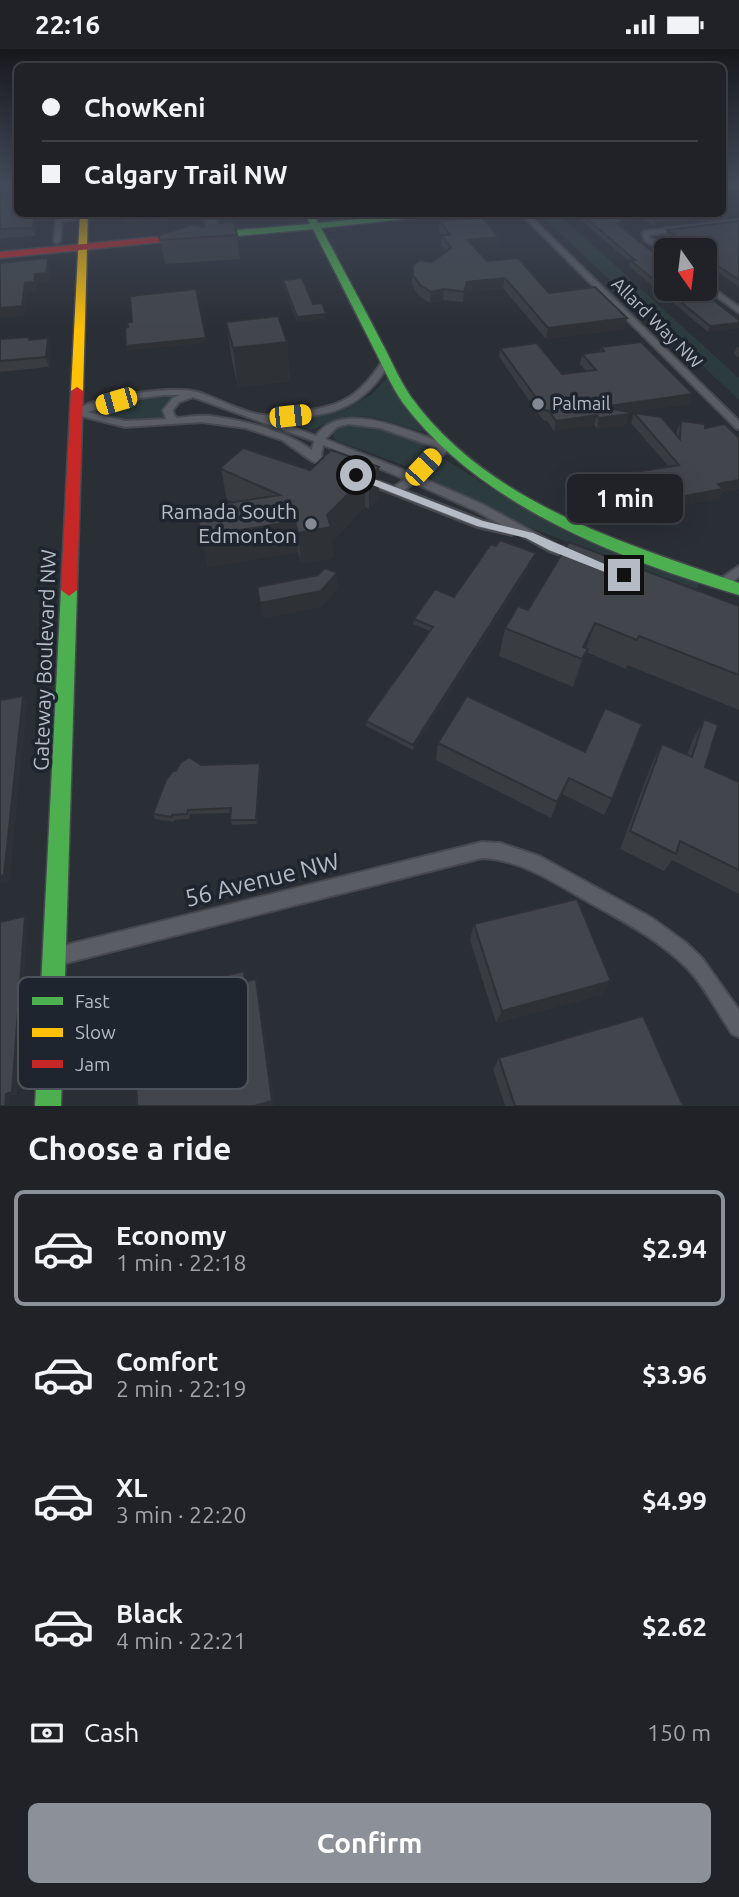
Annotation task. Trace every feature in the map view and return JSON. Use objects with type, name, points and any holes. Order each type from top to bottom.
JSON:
[{"type":"main road","name":"Gateway Boulevard NW","points":[[53,977],[83,232]]},
{"type":"main road","points":[[0,247],[57,241],[83,249],[210,232]]},
{"type":"main road","points":[[319,232],[412,408],[445,447],[491,481],[551,515],[739,589]]},
{"type":"main road","points":[[327,247],[335,232]]},
{"type":"main road","points":[[25,253],[51,246],[57,241]]},
{"type":"main road","points":[[0,255],[66,252],[78,257],[83,249]]},
{"type":"street","name":"Gateway Boulevard NW","points":[[57,241],[58,232]]},
{"type":"street","name":"Allard Way NW","points":[[543,232],[737,421]]},
{"type":"street","points":[[650,232],[645,233],[654,243]]},
{"type":"street","points":[[718,294],[739,311]]},
{"type":"street","points":[[76,412],[125,424],[259,418],[317,412],[352,401],[373,385],[386,362]]},
{"type":"street","points":[[76,412],[149,393],[174,391],[194,394],[413,478],[589,561]]},
{"type":"street","points":[[175,422],[168,412],[170,406],[182,397],[194,394]]},
{"type":"street","points":[[199,420],[211,400]]},
{"type":"street","points":[[199,420],[253,425],[286,439],[316,459],[396,491],[481,524],[529,535]]},
{"type":"street","points":[[316,459],[319,440],[332,426],[359,421],[385,426],[445,447],[396,491]]},
{"type":"street","points":[[723,583],[739,570]]},
{"type":"street","points":[[482,850],[500,851],[533,862],[646,924],[696,964],[739,1027]]},
{"type":"street","name":"56 Avenue NW","points":[[54,957],[482,850]]},
{"type":"shaded area","points":[[559,232],[579,232],[739,378],[739,400]]},
{"type":"shaded area","points":[[387,378],[423,432],[380,419],[358,416],[332,421],[311,430],[285,421],[346,409],[372,394]]},
{"type":"shaded area","points":[[149,394],[173,395],[163,419],[125,421],[107,413],[111,405]]},
{"type":"shaded area","points":[[344,425],[365,425],[406,435],[426,447],[430,454],[414,469],[337,441],[333,437],[334,430]]},
{"type":"shaded area","points":[[440,456],[502,495],[700,579],[698,588],[690,589],[513,521],[431,479],[428,468]]},
{"type":"building","points":[[168,232],[236,232],[237,235],[160,240],[159,235]]},
{"type":"building","points":[[448,232],[495,232],[499,237],[468,240],[487,261],[518,258],[549,293],[595,287],[627,318],[548,328],[505,278],[467,282],[464,292],[444,289],[431,292],[420,285],[413,275],[413,265],[420,260],[432,262],[451,248],[442,235],[450,235]]},
{"type":"building","points":[[603,232],[628,232],[654,253],[654,280],[630,260],[635,260]]},
{"type":"building","points":[[670,232],[739,232],[739,280],[718,266],[718,238],[679,238]]},
{"type":"building","points":[[47,258],[46,273],[35,274],[34,282],[25,283],[22,306],[0,308],[0,263]]},
{"type":"building","points":[[302,278],[313,304],[322,303],[326,314],[297,317],[283,280]]},
{"type":"building","points":[[196,289],[206,338],[126,346],[125,328],[128,327],[127,322],[132,322],[130,296]]},
{"type":"building","points":[[680,301],[714,301],[739,320],[739,323],[710,326]]},
{"type":"building","points":[[278,316],[287,342],[233,348],[226,322]]},
{"type":"building","points":[[29,337],[29,340],[48,338],[46,357],[0,361],[0,339]]},
{"type":"building","points":[[641,342],[693,394],[602,407],[629,414],[556,421],[500,348],[537,343],[562,374],[596,370],[582,354],[604,351],[601,347]]},
{"type":"building","points":[[634,413],[661,417],[680,439],[681,421],[705,424],[705,428],[725,424],[739,438],[739,480],[718,484],[723,489],[668,499],[653,493],[636,472],[679,465]]},
{"type":"building","points":[[243,448],[310,470],[331,450],[379,467],[369,479],[365,477],[327,515],[331,527],[298,533],[295,521],[201,537],[196,508],[280,495],[223,470],[221,467]]},
{"type":"building","points":[[500,540],[536,553],[413,745],[366,721],[433,627],[414,619],[435,589],[454,597],[491,544],[496,546]]},
{"type":"building","points":[[569,542],[739,606],[739,675],[639,636],[637,640],[595,623],[583,647],[588,649],[582,659],[505,628],[518,606],[528,610]]},
{"type":"building","points":[[325,568],[337,573],[321,591],[260,603],[257,587],[318,575]]},
{"type":"building","points":[[23,696],[4,875],[0,876],[0,700]]},
{"type":"building","points":[[467,696],[585,752],[605,708],[642,724],[612,799],[569,778],[557,802],[438,743]]},
{"type":"building","points":[[704,719],[718,725],[705,767],[739,782],[739,870],[680,841],[676,854],[630,831],[662,744],[692,757]]},
{"type":"building","points":[[189,757],[201,765],[260,763],[256,820],[230,820],[231,808],[188,810],[187,814],[172,817],[153,814],[166,780],[180,763]]},
{"type":"building","points":[[577,899],[611,981],[502,1011],[474,924]]},
{"type":"building","points":[[25,916],[20,977],[18,977],[12,1092],[6,1094],[5,1106],[0,1106],[0,922]]},
{"type":"building","points":[[244,971],[245,977],[220,977]]},
{"type":"building","points":[[256,979],[272,1101],[254,1106],[137,1106],[137,1089],[248,1089],[248,981]]},
{"type":"building","points":[[643,1016],[683,1106],[515,1106],[499,1058]]},
{"type":"traffic: fast","points":[[215,235],[244,232]]},
{"type":"traffic: fast","points":[[319,232],[403,394],[440,438],[476,470],[515,497],[602,539],[739,589]]},
{"type":"traffic: fast","points":[[53,977],[69,590]]},
{"type":"traffic: fast","points":[[48,1106],[49,1089]]},
{"type":"traffic: slow","points":[[77,391],[83,232]]},
{"type":"traffic: jam","points":[[0,255],[179,238]]},
{"type":"traffic: jam","points":[[69,590],[77,391]]},
{"type":"place","name":"Palmail","points":[[538,404]]},
{"type":"place","name":"Ramada South Edmonton","points":[[311,524]]},
{"type":"route","points":[[356,475],[481,524],[529,535],[553,548],[624,575]]}]
